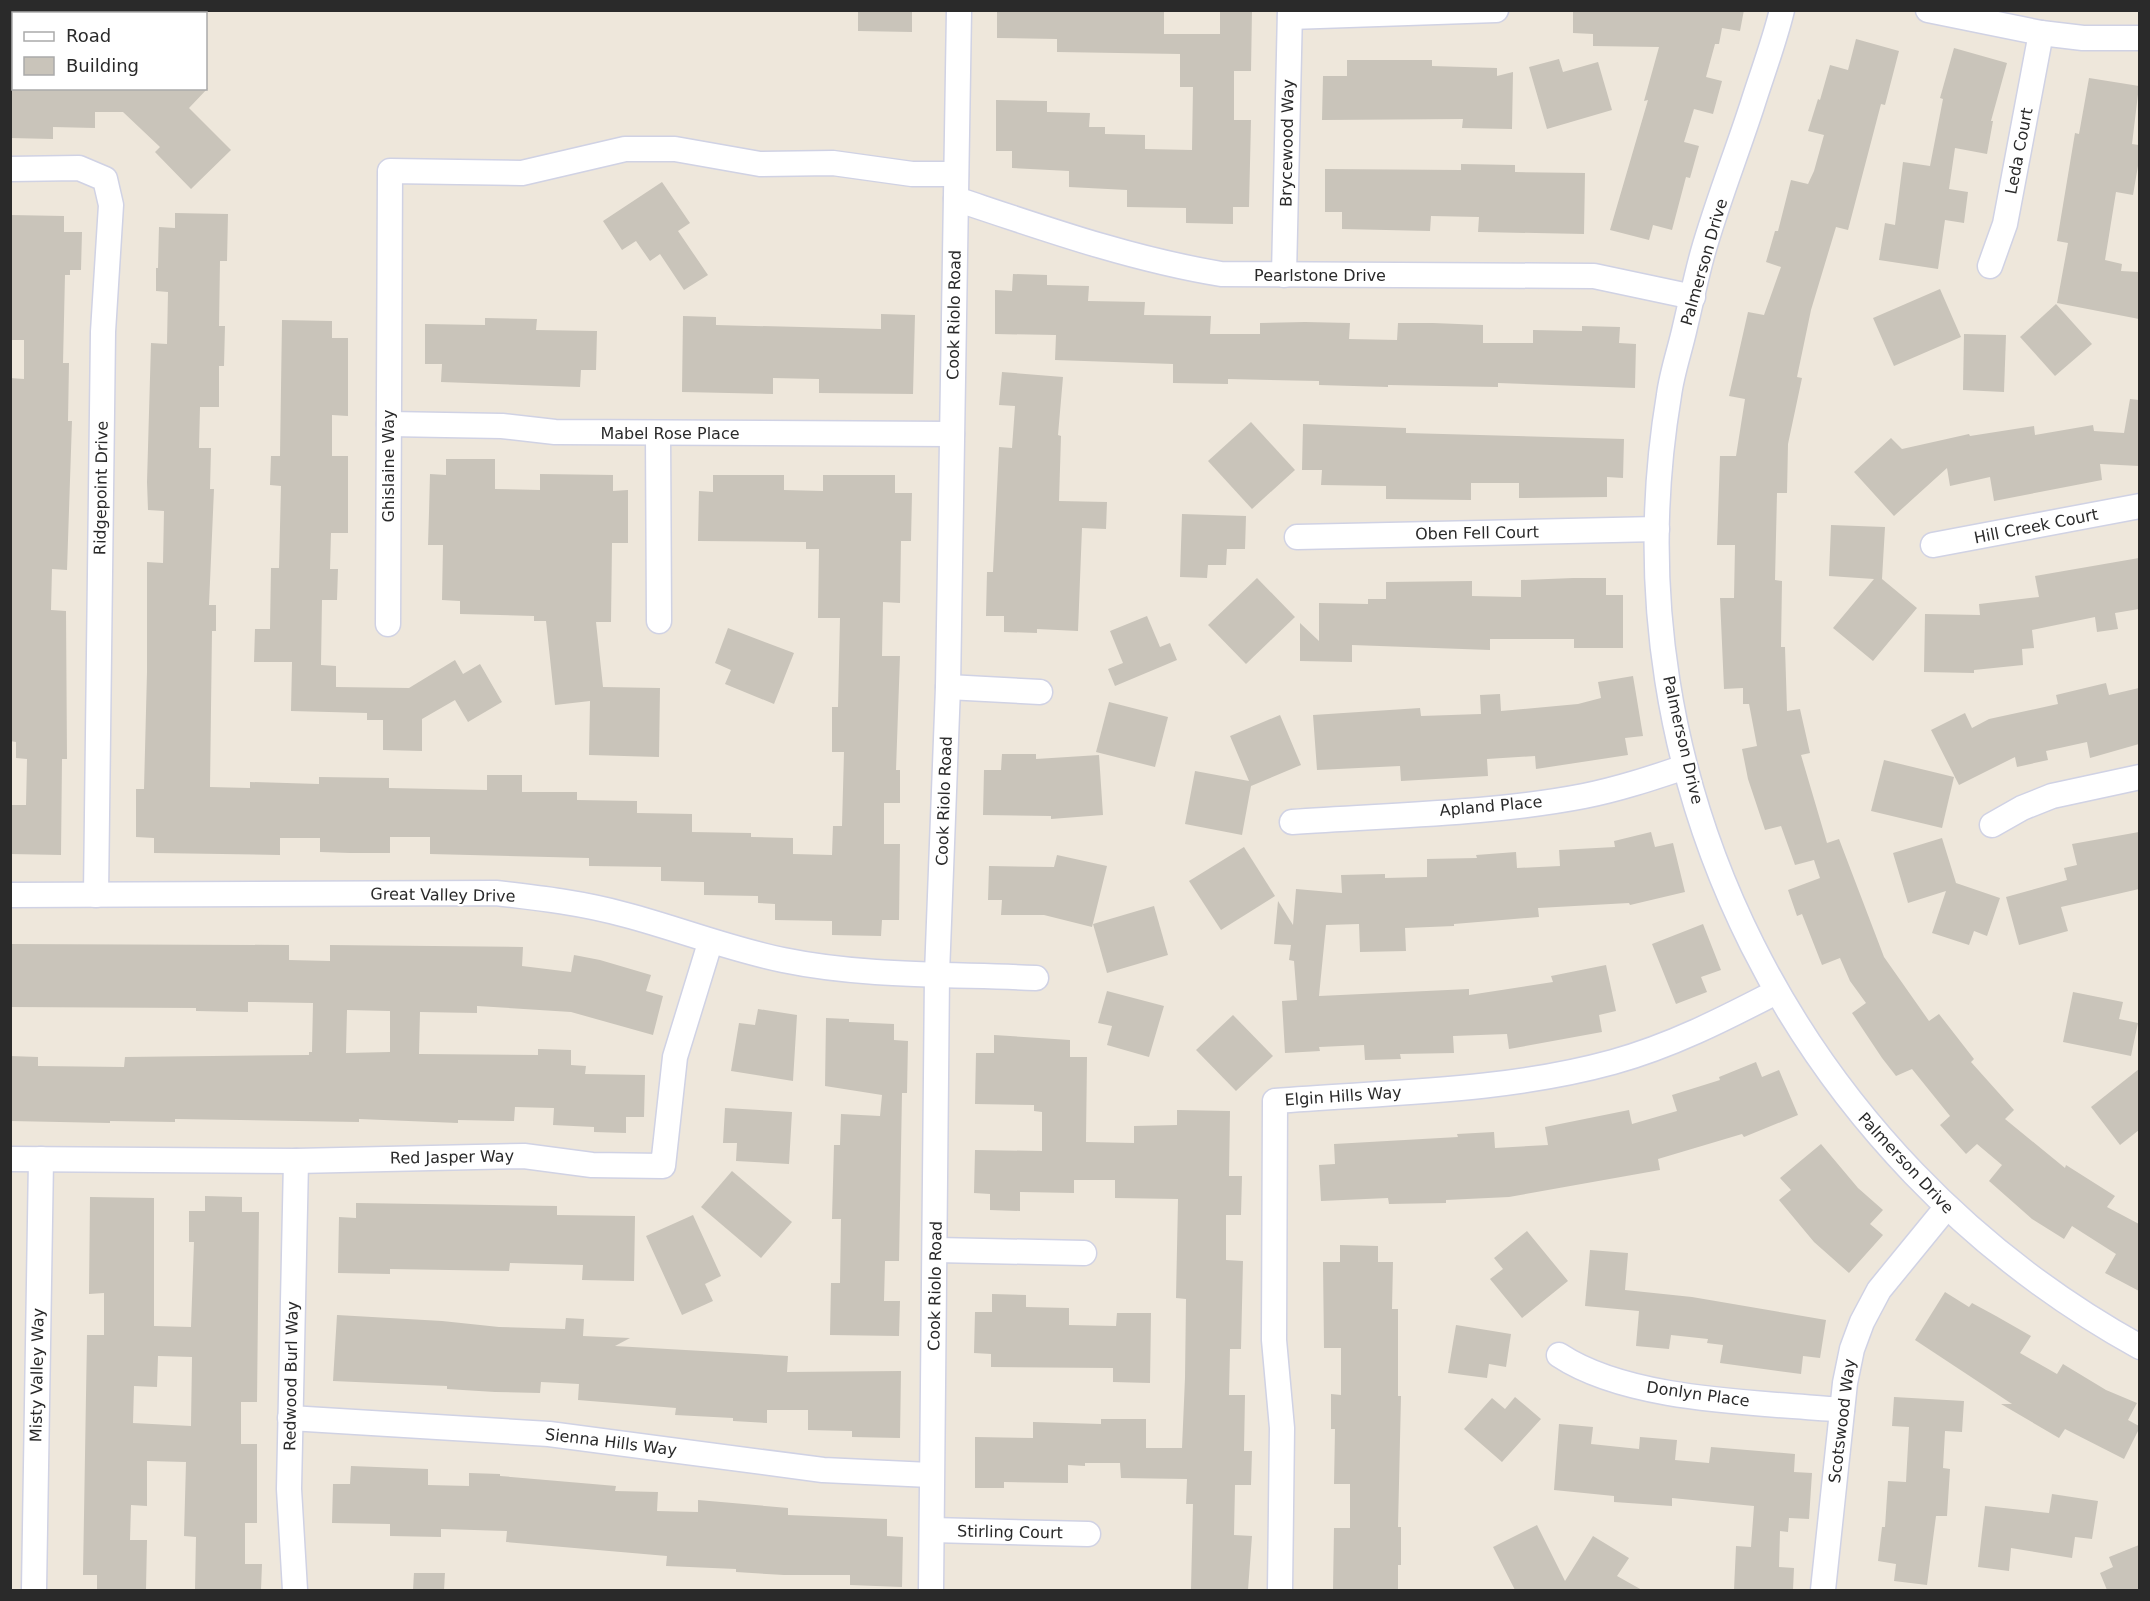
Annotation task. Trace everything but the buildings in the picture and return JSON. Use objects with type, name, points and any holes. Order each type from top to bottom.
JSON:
[{"type":"street","name":"Cook Riolo Road","points":[[931,1590],[930,1475],[936,1250],[938,974],[948,687],[959,10]]},
{"type":"street","points":[[1290,14],[1496,10]]},
{"type":"street","name":"Palmerson Drive","points":[[1782,10],[1703,252],[1669,392],[1661,456],[1657,529],[1661,632],[1670,695],[1685,767],[1719,871],[1741,924],[1776,992],[1811,1049],[1858,1114],[1900,1162],[1946,1208],[1994,1250],[2044,1289],[2139,1347]]},
{"type":"street","points":[[1928,10],[2041,33],[2083,38],[2139,38]]},
{"type":"street","name":"Brycewood Way","points":[[1284,275],[1290,14]]},
{"type":"street","name":"Leda Court","points":[[1990,266],[2005,224],[2041,33]]},
{"type":"street","name":"Ghislaine Way","points":[[388,624],[390,171],[522,173],[626,150],[675,149],[760,164],[833,164],[912,174],[956,174]]},
{"type":"street","name":"Ridgepoint Drive","points":[[10,169],[79,168],[105,179],[111,205],[103,332],[96,895]]},
{"type":"street","name":"Pearlstone Drive","points":[[956,199],[1098,246],[1167,265],[1221,274],[1594,276],[1693,297]]},
{"type":"street","name":"Mabel Rose Place","points":[[389,424],[658,434],[952,434]]},
{"type":"street","points":[[658,434],[659,621]]},
{"type":"street","name":"Hill Creek Court","points":[[1933,545],[2139,507]]},
{"type":"street","name":"Oben Fell Court","points":[[1297,537],[1657,529]]},
{"type":"street","points":[[948,687],[1040,692]]},
{"type":"street","name":"Apland Place","points":[[1292,822],[1530,804],[1585,796],[1637,783],[1685,767]]},
{"type":"street","points":[[1992,825],[2022,808],[2052,796],[2139,777]]},
{"type":"street","name":"Great Valley Drive","points":[[10,895],[496,893],[562,901],[626,915],[710,942],[784,961],[850,969],[1036,978]]},
{"type":"street","name":"Red Jasper Way","points":[[10,1159],[296,1161],[524,1156],[592,1165],[663,1166],[675,1057],[710,942]]},
{"type":"street","name":"Elgin Hills Way","points":[[1280,1590],[1282,1428],[1274,1340],[1275,1101],[1499,1084],[1570,1072],[1616,1061],[1672,1042],[1776,992]]},
{"type":"street","name":"Misty Valley Way","points":[[34,1590],[41,1159]]},
{"type":"street","name":"Redwood Burl Way","points":[[295,1590],[289,1489],[296,1161]]},
{"type":"street","name":"Scotswood Way","points":[[1823,1590],[1842,1410],[1852,1349],[1862,1322],[1879,1290],[1946,1208]]},
{"type":"street","points":[[936,1250],[1084,1253]]},
{"type":"street","name":"Donlyn Place","points":[[1559,1355],[1595,1373],[1631,1385],[1694,1395],[1842,1410]]},
{"type":"street","name":"Sienna Hills Way","points":[[290,1418],[549,1434],[823,1470],[930,1475]]},
{"type":"street","name":"Stirling Court","points":[[932,1530],[1088,1534]]}]
